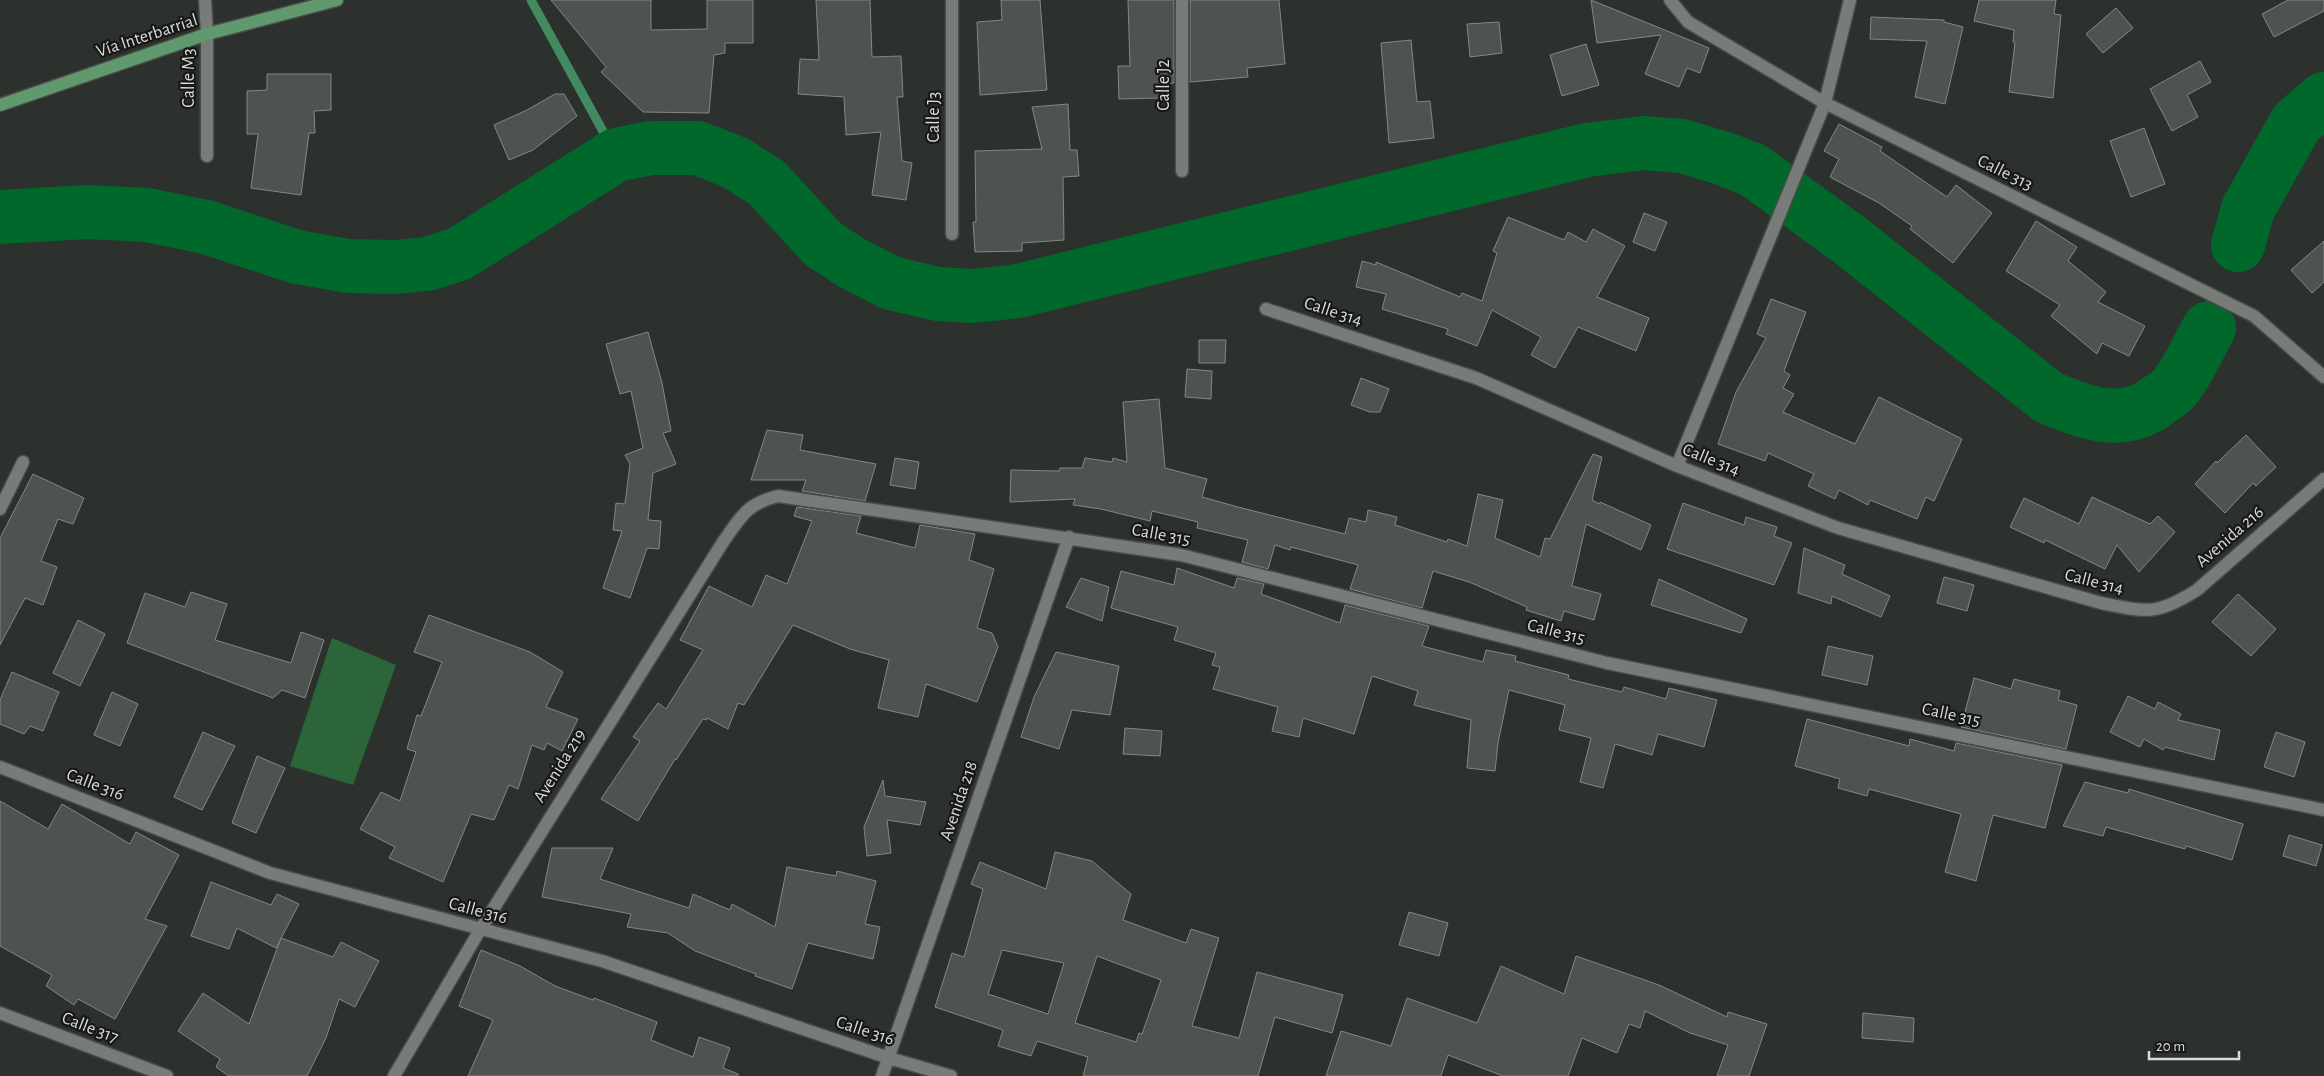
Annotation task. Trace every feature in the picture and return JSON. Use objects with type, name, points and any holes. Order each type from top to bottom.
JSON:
[{"type":"main road","name":"Vía Interbarrial","points":[[0,105],[207,34],[338,0]]},
{"type":"street","name":"Calle M3","points":[[205,0],[207,34],[206,156]]},
{"type":"street","name":"Calle J3","points":[[952,0],[952,234]]},
{"type":"street","name":"Calle J2","points":[[1182,0],[1182,170]]},
{"type":"street","name":"Calle 313","points":[[1670,0],[1688,22],[1825,103],[2254,316],[2324,377]]},
{"type":"street","points":[[1677,466],[1825,103],[1850,0]]},
{"type":"street","name":"Calle 314","points":[[1266,309],[1476,378],[1677,466],[1838,528],[2101,604],[2152,611]]},
{"type":"street","points":[[0,510],[24,462]]},
{"type":"street","name":"Avenida 216","points":[[2152,611],[2174,604],[2197,590],[2324,478]]},
{"type":"street","name":"Calle 315","points":[[778,496],[1181,555],[1608,663],[2324,810]]},
{"type":"street","name":"Avenida 219","points":[[394,1076],[480,930],[723,542],[747,509],[759,500],[778,496]]},
{"type":"street","name":"Avenida 218","points":[[882,1076],[1068,537]]},
{"type":"street","name":"Calle 316","points":[[0,766],[270,873],[602,961],[889,1058],[951,1076]]},
{"type":"street","name":"Calle 317","points":[[0,1013],[167,1076]]},
{"type":"green space","points":[[332,638],[396,665],[353,785],[290,766]]},
{"type":"building","points":[[551,0],[651,0],[651,30],[707,29],[707,0],[753,0],[753,43],[725,43],[725,53],[714,55],[709,113],[643,112],[601,72],[606,67]]},
{"type":"building","points":[[816,0],[870,0],[872,57],[901,56],[903,97],[897,97],[902,161],[912,163],[906,200],[872,195],[881,132],[846,135],[844,97],[798,94],[800,59],[819,60]]},
{"type":"building","points":[[1001,0],[1040,0],[1047,90],[980,95],[977,22],[1002,20]]},
{"type":"building","points":[[1128,0],[1174,0],[1174,83],[1160,84],[1160,98],[1119,99],[1118,66],[1130,66]]},
{"type":"building","points":[[1190,0],[1279,0],[1285,64],[1247,68],[1248,77],[1190,82]]},
{"type":"building","points":[[1591,0],[1709,48],[1700,73],[1687,68],[1679,87],[1645,74],[1661,35],[1597,43]]},
{"type":"building","points":[[1979,0],[2056,0],[2054,14],[2061,15],[2053,98],[2009,92],[2015,43],[2013,42],[2014,30],[1974,21]]},
{"type":"building","points":[[2288,0],[2324,0],[2324,11],[2274,37],[2262,14]]},
{"type":"building","points":[[2116,8],[2133,28],[2103,53],[2086,34]]},
{"type":"building","points":[[1871,17],[1944,20],[1944,22],[1963,27],[1945,104],[1915,97],[1927,41],[1870,39]]},
{"type":"building","points":[[1499,22],[1502,53],[1470,57],[1467,24]]},
{"type":"building","points":[[1411,40],[1417,102],[1430,101],[1434,138],[1389,143],[1381,43]]},
{"type":"building","points":[[1586,44],[1599,85],[1562,96],[1550,55]]},
{"type":"building","points":[[2200,61],[2211,82],[2187,95],[2198,117],[2172,131],[2150,89]]},
{"type":"building","points":[[267,74],[331,74],[331,110],[314,111],[315,133],[309,133],[301,195],[251,188],[258,134],[247,134],[247,91],[267,90]]},
{"type":"building","points":[[555,94],[564,94],[577,116],[533,150],[509,160],[494,125],[527,110]]},
{"type":"building","points":[[1068,104],[1070,150],[1077,150],[1079,176],[1063,177],[1064,240],[1022,243],[1022,251],[975,252],[973,222],[976,222],[975,151],[1042,149],[1032,107]]},
{"type":"building","points":[[1839,124],[1882,147],[1880,151],[1947,197],[1956,185],[1992,213],[1953,263],[1910,229],[1912,226],[1879,203],[1830,177],[1839,159],[1824,151]]},
{"type":"building","points":[[2144,128],[2165,184],[2131,197],[2110,141]]},
{"type":"building","points":[[1644,213],[1667,222],[1655,251],[1633,242]]},
{"type":"building","points":[[1508,217],[1564,240],[1568,232],[1586,242],[1593,229],[1625,246],[1597,297],[1649,318],[1636,351],[1578,327],[1555,368],[1531,355],[1541,337],[1492,310],[1477,346],[1446,334],[1448,329],[1382,309],[1386,294],[1356,287],[1362,261],[1376,265],[1376,262],[1460,297],[1462,293],[1482,301],[1497,253],[1493,251]]},
{"type":"building","points":[[2036,221],[2077,247],[2068,261],[2106,292],[2098,302],[2145,326],[2129,356],[2102,343],[2097,354],[2051,316],[2060,305],[2006,271]]},
{"type":"building","points":[[2324,241],[2324,282],[2312,293],[2291,270]]},
{"type":"building","points":[[1771,299],[1806,312],[1784,371],[1790,375],[1783,388],[1794,394],[1783,412],[1855,444],[1879,397],[1962,439],[1934,501],[1926,497],[1917,519],[1870,500],[1868,505],[1839,490],[1835,499],[1808,486],[1814,474],[1768,453],[1765,461],[1718,444],[1736,392],[1766,338],[1757,334]]},
{"type":"building","points":[[648,332],[662,383],[671,431],[663,433],[676,464],[653,473],[648,520],[661,521],[659,549],[647,548],[630,598],[603,588],[622,531],[613,530],[616,503],[625,504],[630,464],[625,455],[643,448],[631,391],[620,394],[606,344]]},
{"type":"building","points":[[1199,340],[1226,340],[1225,363],[1199,363]]},
{"type":"building","points":[[1187,369],[1212,371],[1211,399],[1185,397]]},
{"type":"building","points":[[1361,378],[1389,389],[1380,412],[1370,412],[1351,405]]},
{"type":"building","points":[[1159,399],[1165,468],[1207,479],[1202,497],[1238,507],[1345,534],[1349,518],[1366,522],[1368,510],[1397,517],[1395,525],[1447,542],[1448,539],[1467,546],[1478,494],[1503,500],[1495,538],[1540,557],[1545,538],[1550,539],[1593,454],[1602,457],[1592,500],[1651,525],[1641,550],[1586,524],[1572,586],[1601,594],[1594,620],[1564,611],[1561,621],[1526,610],[1527,607],[1469,582],[1433,571],[1422,608],[1350,589],[1358,565],[1291,547],[1290,550],[1275,545],[1268,569],[1242,562],[1248,540],[1197,528],[1198,522],[1152,511],[1150,521],[1101,509],[1073,505],[1075,499],[1010,502],[1011,470],[1059,471],[1060,468],[1082,468],[1085,458],[1112,462],[1113,458],[1127,462],[1123,402]]},
{"type":"building","points":[[767,430],[803,435],[800,450],[876,464],[865,501],[802,491],[806,480],[751,480]]},
{"type":"building","points":[[2246,435],[2276,467],[2256,486],[2253,483],[2225,513],[2195,484],[2216,461],[2217,463]]},
{"type":"building","points":[[895,458],[919,462],[915,489],[890,485]]},
{"type":"building","points":[[33,474],[84,498],[73,524],[58,519],[41,561],[57,567],[43,605],[25,598],[0,645],[0,538]]},
{"type":"building","points":[[2092,497],[2150,524],[2158,516],[2175,532],[2139,572],[2117,545],[2105,569],[2045,540],[2044,543],[2010,527],[2024,498],[2079,524]]},
{"type":"building","points":[[1683,503],[1744,525],[1746,517],[1777,527],[1774,536],[1792,543],[1774,585],[1667,549]]},
{"type":"building","points":[[797,507],[861,516],[856,533],[915,548],[920,525],[975,534],[969,560],[994,569],[977,628],[992,633],[998,647],[977,702],[926,684],[918,717],[878,708],[889,660],[850,649],[793,625],[744,705],[738,703],[728,729],[707,718],[706,720],[703,719],[675,759],[638,821],[601,799],[640,741],[633,737],[658,703],[666,709],[703,650],[680,640],[709,586],[752,607],[766,575],[787,584],[812,521],[794,516]]},
{"type":"building","points":[[1804,548],[1845,565],[1842,574],[1890,596],[1881,617],[1832,596],[1831,604],[1798,593]]},
{"type":"building","points":[[1177,568],[1234,588],[1237,578],[1264,584],[1261,594],[1340,623],[1345,605],[1429,626],[1422,646],[1483,662],[1486,650],[1516,656],[1515,661],[1569,675],[1568,679],[1622,692],[1624,687],[1666,699],[1669,688],[1717,700],[1704,747],[1658,734],[1652,755],[1615,744],[1603,788],[1580,782],[1591,738],[1559,730],[1565,705],[1509,690],[1498,743],[1495,771],[1467,768],[1471,720],[1414,705],[1418,691],[1372,676],[1354,734],[1303,718],[1299,737],[1272,731],[1278,707],[1213,689],[1220,667],[1212,665],[1216,653],[1174,640],[1178,627],[1111,608],[1121,571],[1174,585]]},
{"type":"building","points":[[1944,577],[1974,585],[1967,611],[1937,603]]},
{"type":"building","points":[[1081,578],[1109,587],[1102,621],[1066,607]]},
{"type":"building","points":[[1659,579],[1747,619],[1741,633],[1651,605]]},
{"type":"building","points":[[191,592],[227,604],[215,640],[291,663],[301,632],[324,640],[305,698],[282,690],[273,698],[127,643],[145,593],[185,607]]},
{"type":"building","points":[[2238,594],[2276,629],[2251,656],[2212,622]]},
{"type":"building","points":[[429,615],[530,652],[563,672],[546,707],[578,719],[562,751],[547,743],[544,750],[532,745],[518,789],[509,785],[494,820],[471,814],[443,882],[389,858],[395,847],[360,829],[381,792],[400,801],[416,752],[407,749],[417,715],[421,716],[442,662],[414,652]]},
{"type":"building","points":[[78,620],[105,634],[80,686],[53,673]]},
{"type":"building","points":[[1828,646],[1873,656],[1867,685],[1822,675]]},
{"type":"building","points":[[1056,652],[1119,666],[1110,715],[1072,710],[1059,749],[1021,737],[1034,697]]},
{"type":"building","points":[[12,672],[59,692],[43,731],[30,726],[24,734],[0,724],[0,700]]},
{"type":"building","points":[[1974,678],[2011,689],[2014,679],[2060,691],[2058,700],[2077,705],[2066,749],[1961,727]]},
{"type":"building","points":[[112,692],[138,704],[120,746],[94,735]]},
{"type":"building","points":[[2128,696],[2155,709],[2158,702],[2181,714],[2178,720],[2220,730],[2214,760],[2165,747],[2163,750],[2144,739],[2140,747],[2110,732]]},
{"type":"building","points":[[1807,719],[1909,746],[1910,739],[1954,751],[1956,743],[2062,765],[2045,828],[1993,815],[1976,881],[1945,872],[1961,814],[1869,789],[1867,796],[1838,788],[1840,779],[1795,766]]},
{"type":"building","points":[[1125,728],[1162,731],[1160,756],[1123,754]]},
{"type":"building","points":[[203,732],[235,746],[202,810],[174,797]]},
{"type":"building","points":[[2276,732],[2305,742],[2294,777],[2264,767]]},
{"type":"building","points":[[257,756],[285,768],[256,833],[232,823]]},
{"type":"building","points":[[883,780],[885,796],[926,802],[920,825],[887,820],[891,853],[867,856],[864,827]]},
{"type":"building","points":[[2085,782],[2128,793],[2129,789],[2243,824],[2232,860],[2186,846],[2185,849],[2106,827],[2103,836],[2063,826]]},
{"type":"building","points":[[0,801],[48,829],[62,804],[130,844],[136,832],[179,855],[145,919],[167,926],[115,1019],[78,999],[74,1005],[46,986],[52,975],[0,946]]},
{"type":"building","points":[[2289,835],[2322,845],[2316,866],[2283,856]]},
{"type":"building","points":[[552,848],[613,848],[600,879],[689,908],[693,894],[730,910],[732,904],[775,927],[787,867],[836,876],[837,871],[876,881],[865,924],[880,927],[873,959],[808,943],[792,989],[695,951],[668,933],[627,927],[631,914],[542,897]]},
{"type":"building","points":[[1055,852],[1092,861],[1131,894],[1123,920],[1186,943],[1191,929],[1219,938],[1192,1026],[1239,1038],[1257,972],[1343,995],[1332,1033],[1275,1017],[1258,1076],[1083,1076],[1088,1057],[1037,1041],[1031,1056],[998,1046],[1003,1030],[935,1007],[952,953],[964,957],[983,889],[971,884],[980,862],[1046,889]],"holes":[[[1002,950],[1064,963],[1048,1014],[988,994]],[[1097,956],[1161,980],[1142,1034],[1139,1033],[1136,1042],[1075,1023]]]},
{"type":"building","points":[[211,882],[271,905],[277,894],[299,904],[276,948],[237,928],[229,949],[191,936]]},
{"type":"building","points":[[1409,912],[1448,923],[1439,956],[1399,945]]},
{"type":"building","points":[[281,938],[333,957],[341,942],[379,961],[355,1007],[339,999],[326,1038],[307,1076],[229,1076],[216,1067],[220,1059],[178,1031],[203,993],[249,1024]]},
{"type":"building","points":[[481,950],[520,966],[555,986],[593,1000],[594,998],[657,1022],[651,1040],[693,1057],[699,1037],[730,1048],[723,1068],[738,1074],[738,1076],[468,1076],[493,1020],[459,1006]]},
{"type":"building","points":[[1576,956],[1659,985],[1727,1017],[1728,1012],[1767,1024],[1749,1076],[1717,1076],[1728,1045],[1690,1033],[1645,1011],[1640,1028],[1629,1024],[1617,1053],[1582,1038],[1568,1076],[1503,1076],[1448,1055],[1441,1076],[1326,1076],[1341,1031],[1391,1046],[1407,998],[1477,1023],[1501,966],[1564,994]]},
{"type":"building","points":[[1863,1013],[1914,1018],[1913,1042],[1862,1038]]},
{"type":"waterway","points":[[531,0],[616,155]]},
{"type":"waterway","points":[[2238,245],[2248,209],[2296,123],[2324,99]]},
{"type":"waterway","points":[[0,217],[87,212],[147,215],[206,227],[297,257],[348,266],[396,267],[427,264],[459,254],[616,155],[651,148],[698,148],[736,163],[767,183],[823,244],[852,263],[891,283],[938,294],[973,296],[1018,291],[1587,150],[1643,143],[1682,146],[1753,170],[1847,238],[2048,397],[2076,408],[2104,415],[2118,416],[2146,409],[2169,393],[2179,382],[2209,328]]}]
